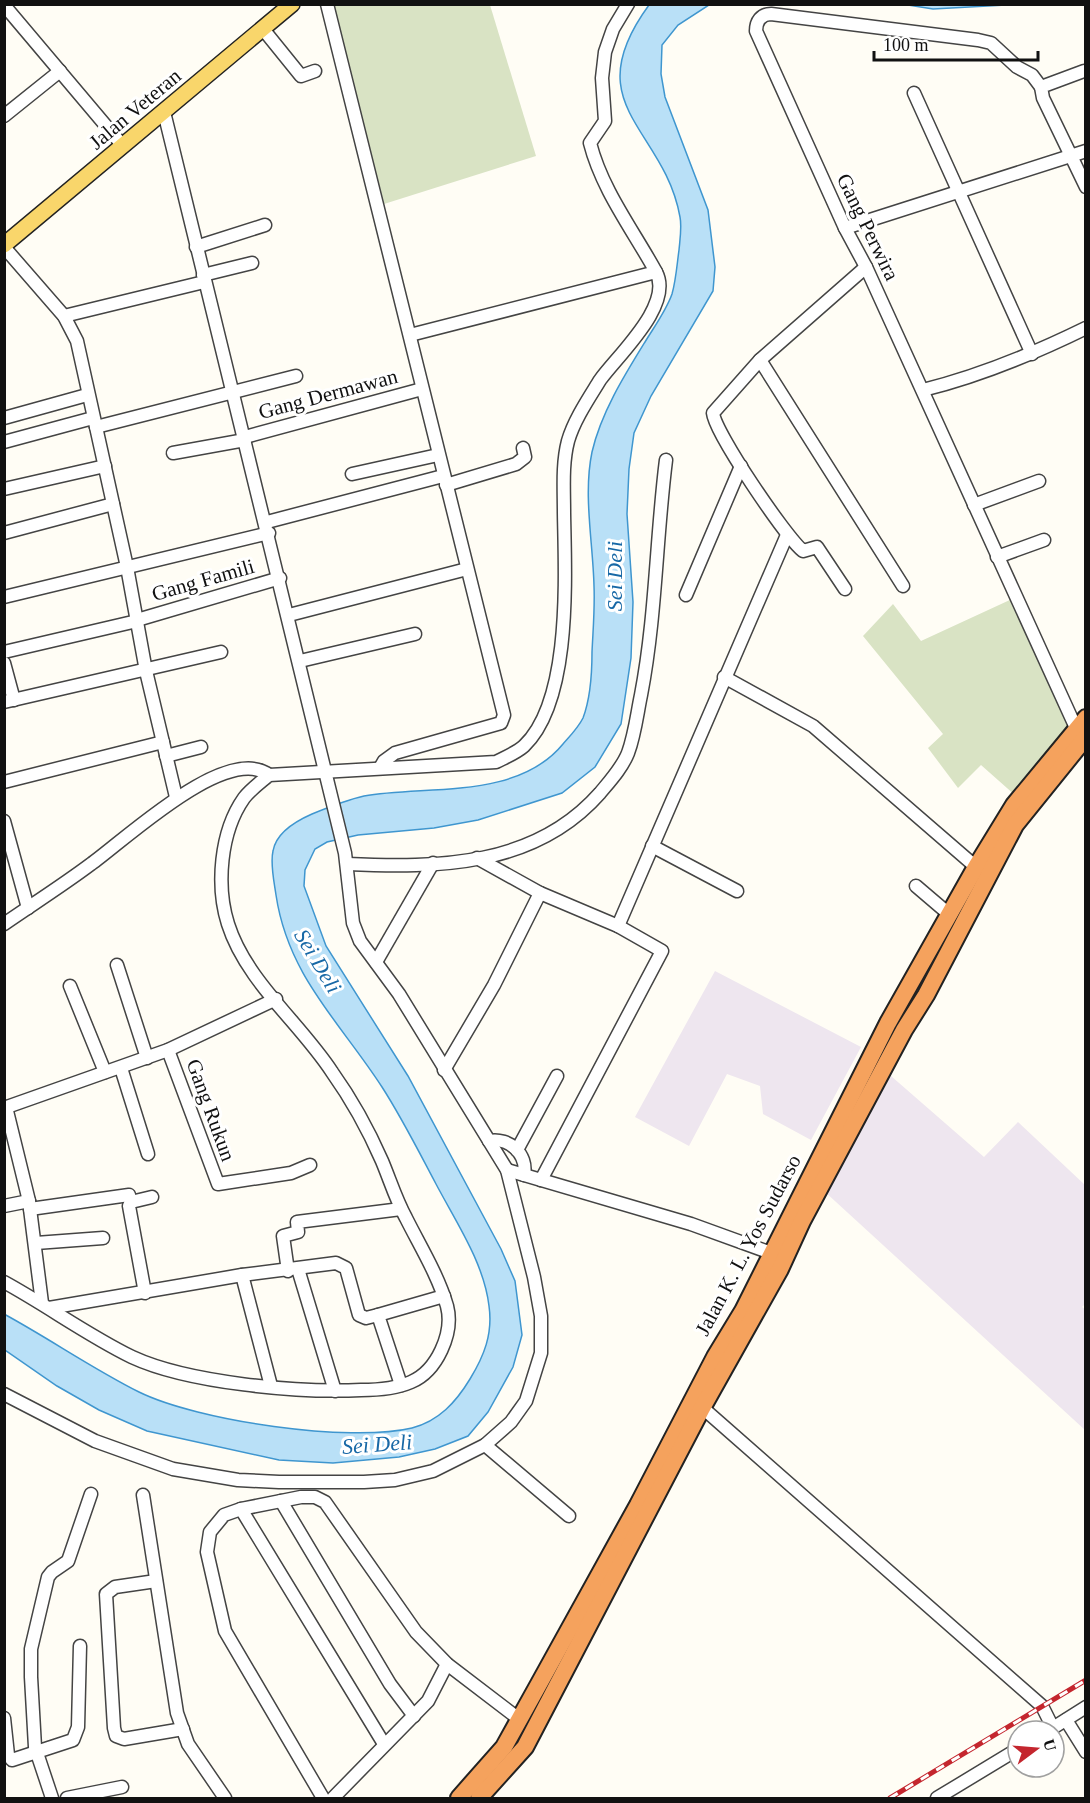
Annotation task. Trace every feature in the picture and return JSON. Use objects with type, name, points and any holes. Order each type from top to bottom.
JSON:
[{"type":"highway","name":"Jalan K. L. Yos Sudarso","points":[[480,1798],[525,1748],[697,1403],[715,1357],[743,1311],[888,1023],[976,867],[1014,805],[1083,732]]},
{"type":"highway","name":"Jalan K. L. Yos Sudarso","points":[[459,1798],[504,1747],[638,1505],[697,1403],[780,1269],[802,1221],[904,1030],[926,995],[1015,825],[1083,732]]},
{"type":"main road","name":"Jalan Veteran","points":[[4,246],[292,4]]},
{"type":"street","points":[[4,4],[123,146]]},
{"type":"street","points":[[327,4],[504,715],[503,721],[395,753],[384,761],[380,768]]},
{"type":"street","points":[[6,918],[28,908],[91,864],[176,797],[242,767],[255,767],[269,775],[496,762],[524,746],[536,732],[550,701],[558,672],[565,547],[564,463],[568,441],[602,378],[646,323],[660,287],[656,272],[608,192],[594,162],[590,143],[604,121],[602,78],[605,51],[613,29],[628,4]]},
{"type":"street","name":"Gang Perwira","points":[[1041,87],[1032,75],[1017,67],[1001,50],[985,41],[771,14],[760,18],[756,31],[845,228],[866,267],[923,390],[997,556],[1083,732]]},
{"type":"street","points":[[263,29],[301,76],[315,72]]},
{"type":"street","points":[[4,116],[60,71]]},
{"type":"street","points":[[1084,71],[1041,87],[1043,98],[1086,187]]},
{"type":"street","points":[[914,93],[1032,354]]},
{"type":"street","points":[[4,1394],[95,1441],[173,1469],[238,1480],[364,1482],[395,1480],[433,1471],[486,1445],[511,1422],[526,1401],[541,1353],[541,1316],[534,1278],[507,1170],[399,994],[360,941],[352,922],[346,858],[290,615],[203,279],[164,112]]},
{"type":"street","points":[[845,228],[1086,151]]},
{"type":"street","points":[[196,247],[265,225]]},
{"type":"street","points":[[4,246],[64,316],[77,341],[87,395],[127,567],[146,671],[176,797]]},
{"type":"street","points":[[64,316],[203,279],[252,263]]},
{"type":"street","points":[[845,589],[817,547],[803,551],[787,536],[741,466],[713,413],[760,360],[866,267]]},
{"type":"street","points":[[410,336],[656,272]]},
{"type":"street","points":[[923,390],[958,382],[1032,354],[1086,328]]},
{"type":"street","points":[[760,360],[903,586]]},
{"type":"street","points":[[4,442],[296,376]]},
{"type":"street","name":"Gang Dermawan","points":[[173,453],[245,438],[422,389]]},
{"type":"street","points":[[4,418],[87,395]]},
{"type":"street","points":[[4,597],[127,567],[445,480],[516,464],[525,457],[523,448]]},
{"type":"street","points":[[352,474],[438,455]]},
{"type":"street","points":[[346,858],[433,863],[509,854],[562,828],[589,805],[621,767],[627,754],[648,665],[655,597],[657,534],[666,460]]},
{"type":"street","points":[[4,489],[105,466]]},
{"type":"street","points":[[686,595],[741,466]]},
{"type":"street","points":[[974,505],[1039,481]]},
{"type":"street","points":[[4,532],[113,504]]},
{"type":"street","points":[[618,926],[787,536]]},
{"type":"street","points":[[997,556],[1044,540]]},
{"type":"street","points":[[290,615],[467,568]]},
{"type":"street","name":"Gang Famili","points":[[4,652],[137,620],[280,578]]},
{"type":"street","points":[[300,660],[415,634]]},
{"type":"street","points":[[4,663],[9,701],[221,652]]},
{"type":"street","points":[[724,677],[813,726],[976,867]]},
{"type":"street","points":[[4,782],[163,742]]},
{"type":"street","points":[[166,756],[201,747]]},
{"type":"street","points":[[4,1282],[46,1305],[109,1345],[162,1368],[197,1377],[335,1391],[401,1385],[413,1381],[431,1365],[443,1348],[449,1327],[444,1296],[401,1209],[359,1112],[330,1068],[247,963],[233,938],[222,895],[224,859],[235,814],[245,796],[269,775]]},
{"type":"street","points":[[4,820],[28,908]]},
{"type":"street","points":[[652,846],[737,891]]},
{"type":"street","points":[[477,858],[540,893],[618,926],[662,951],[541,1180]]},
{"type":"street","points":[[376,962],[433,863]]},
{"type":"street","points":[[916,886],[950,915]]},
{"type":"street","points":[[444,1070],[494,985],[540,893]]},
{"type":"street","points":[[117,965],[147,1058]]},
{"type":"street","points":[[70,986],[105,1072]]},
{"type":"street","points":[[46,1305],[29,1205],[5,1107],[168,1050],[276,999]]},
{"type":"street","name":"Gang Rukun","points":[[168,1050],[218,1184],[291,1173],[310,1165]]},
{"type":"street","points":[[121,1068],[148,1154]]},
{"type":"street","points":[[517,1150],[557,1076]]},
{"type":"street","points":[[489,1141],[506,1142],[517,1150],[524,1163],[524,1175]]},
{"type":"street","points":[[507,1170],[691,1224],[771,1253]]},
{"type":"street","points":[[4,1206],[129,1195],[145,1293]]},
{"type":"street","points":[[131,1202],[152,1197]]},
{"type":"street","points":[[335,1391],[283,1236],[298,1232],[297,1222],[401,1209]]},
{"type":"street","points":[[36,1243],[103,1238]]},
{"type":"street","points":[[46,1305],[145,1293],[242,1275],[336,1263],[343,1265],[359,1316],[366,1318],[444,1296]]},
{"type":"street","points":[[242,1275],[271,1386]]},
{"type":"street","points":[[378,1315],[401,1385]]},
{"type":"street","points":[[697,1403],[1042,1706],[1047,1719]]},
{"type":"street","points":[[486,1445],[569,1516]]},
{"type":"street","points":[[52,1798],[37,1753],[31,1649],[39,1607],[48,1577],[68,1561],[91,1494]]},
{"type":"street","points":[[143,1495],[172,1684],[183,1729],[198,1759],[225,1798]]},
{"type":"street","points":[[323,1798],[234,1650],[218,1612],[207,1540],[219,1519],[241,1509],[309,1496],[325,1502],[398,1610],[447,1664],[519,1719]]},
{"type":"street","points":[[281,1501],[390,1684],[414,1716]]},
{"type":"street","points":[[241,1509],[384,1744]]},
{"type":"street","points":[[156,1581],[115,1587],[106,1594],[114,1728],[116,1736],[124,1739],[183,1729]]},
{"type":"street","points":[[4,1718],[10,1758],[21,1760],[66,1745],[75,1737],[80,1646]]},
{"type":"street","points":[[333,1798],[428,1701],[447,1664]]},
{"type":"street","points":[[1086,1707],[1066,1720],[1086,1752]]},
{"type":"street","points":[[938,1798],[1006,1756]]},
{"type":"street","points":[[67,1798],[122,1787]]},
{"type":"shaded area","points":[[715,971],[861,1047],[811,1140],[763,1114],[760,1086],[727,1074],[689,1146],[635,1117]]},
{"type":"shaded area","points":[[891,1076],[984,1157],[1018,1122],[1085,1185],[1086,1303],[1082,1307],[1086,1310],[1085,1430],[824,1191]]},
{"type":"green space","points":[[334,5],[490,5],[536,156],[384,204]]},
{"type":"green space","points":[[1012,599],[1070,727],[1016,796],[981,765],[958,788],[928,748],[943,734],[863,636],[893,604],[921,641]]},
{"type":"water","name":"Sei Deli","points":[[649,5],[709,5],[678,25],[662,45],[661,74],[665,97],[708,210],[715,267],[713,291],[651,396],[634,433],[629,469],[627,514],[633,602],[631,658],[621,724],[595,767],[562,793],[478,820],[434,828],[358,835],[327,842],[315,849],[305,870],[304,886],[326,946],[408,1076],[501,1249],[515,1281],[522,1335],[513,1367],[488,1412],[468,1436],[435,1449],[399,1457],[333,1463],[279,1460],[147,1431],[99,1410],[57,1386],[5,1350],[4,1314],[122,1383],[165,1402],[235,1420],[313,1431],[385,1432],[422,1425],[453,1403],[470,1379],[483,1353],[490,1326],[490,1316],[486,1290],[475,1259],[389,1099],[304,974],[282,924],[273,878],[272,856],[278,839],[293,824],[344,802],[364,796],[389,793],[470,787],[522,774],[544,762],[563,744],[583,718],[590,685],[594,611],[588,502],[592,452],[601,423],[614,395],[672,294],[680,237],[680,217],[671,186],[631,115],[622,93],[620,68],[628,39]]},
{"type":"water","points":[[908,5],[1006,5],[933,9]]},
{"type":"railway","points":[[890,1798],[1086,1680]]}]
